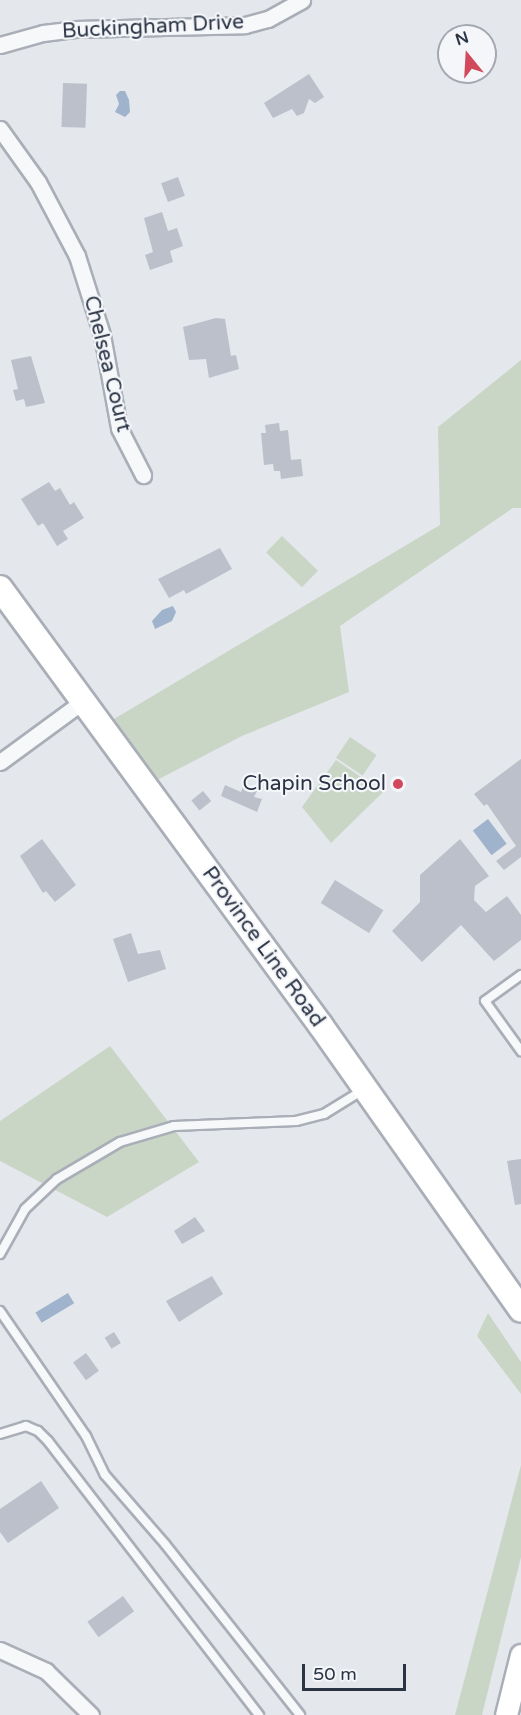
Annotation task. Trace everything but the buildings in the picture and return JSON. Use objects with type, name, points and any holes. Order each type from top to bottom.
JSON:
[{"type":"main road","name":"Province Line Road","points":[[0,588],[365,1088],[521,1309]]},
{"type":"main road","points":[[506,1715],[521,1655]]},
{"type":"street","name":"Buckingham Drive","points":[[0,45],[75,29],[245,25],[268,19],[302,0]]},
{"type":"street","name":"Chelsea Court","points":[[0,129],[38,182],[77,256],[102,335],[119,428],[143,475]]},
{"type":"street","points":[[0,762],[82,702]]},
{"type":"street","points":[[0,1650],[46,1671],[91,1715]]},
{"type":"lane","points":[[520,979],[485,1001],[521,1051]]},
{"type":"lane","points":[[0,1254],[25,1209],[57,1179],[120,1142],[174,1126],[296,1121],[324,1114],[365,1088]]},
{"type":"lane","points":[[0,1311],[86,1436],[105,1475],[165,1544],[300,1715]]},
{"type":"lane","points":[[0,1434],[26,1426],[38,1431],[259,1715]]},
{"type":"green space","points":[[521,360],[521,508],[513,508],[340,626],[349,692],[242,736],[157,780],[114,719],[440,525],[438,427]]},
{"type":"green space","points":[[282,536],[318,571],[302,587],[266,553]]},
{"type":"green space","points":[[350,737],[377,755],[363,776],[336,758]]},
{"type":"green space","points":[[336,760],[383,792],[331,843],[302,807]]},
{"type":"green space","points":[[110,1046],[199,1162],[107,1217],[0,1161],[0,1121]]},
{"type":"green space","points":[[488,1313],[521,1362],[521,1394],[477,1336]]},
{"type":"green space","points":[[521,1465],[521,1557],[482,1715],[455,1715]]},
{"type":"water","points":[[120,91],[125,91],[129,100],[130,112],[125,117],[115,112],[119,104],[116,95]]},
{"type":"water","points":[[173,606],[176,612],[172,621],[155,629],[152,621],[162,610]]},
{"type":"water","points":[[488,819],[507,844],[491,855],[473,830]]},
{"type":"water","points":[[68,1293],[74,1303],[42,1323],[35,1313]]},
{"type":"place","name":"Chapin School","points":[[398,784]]}]
